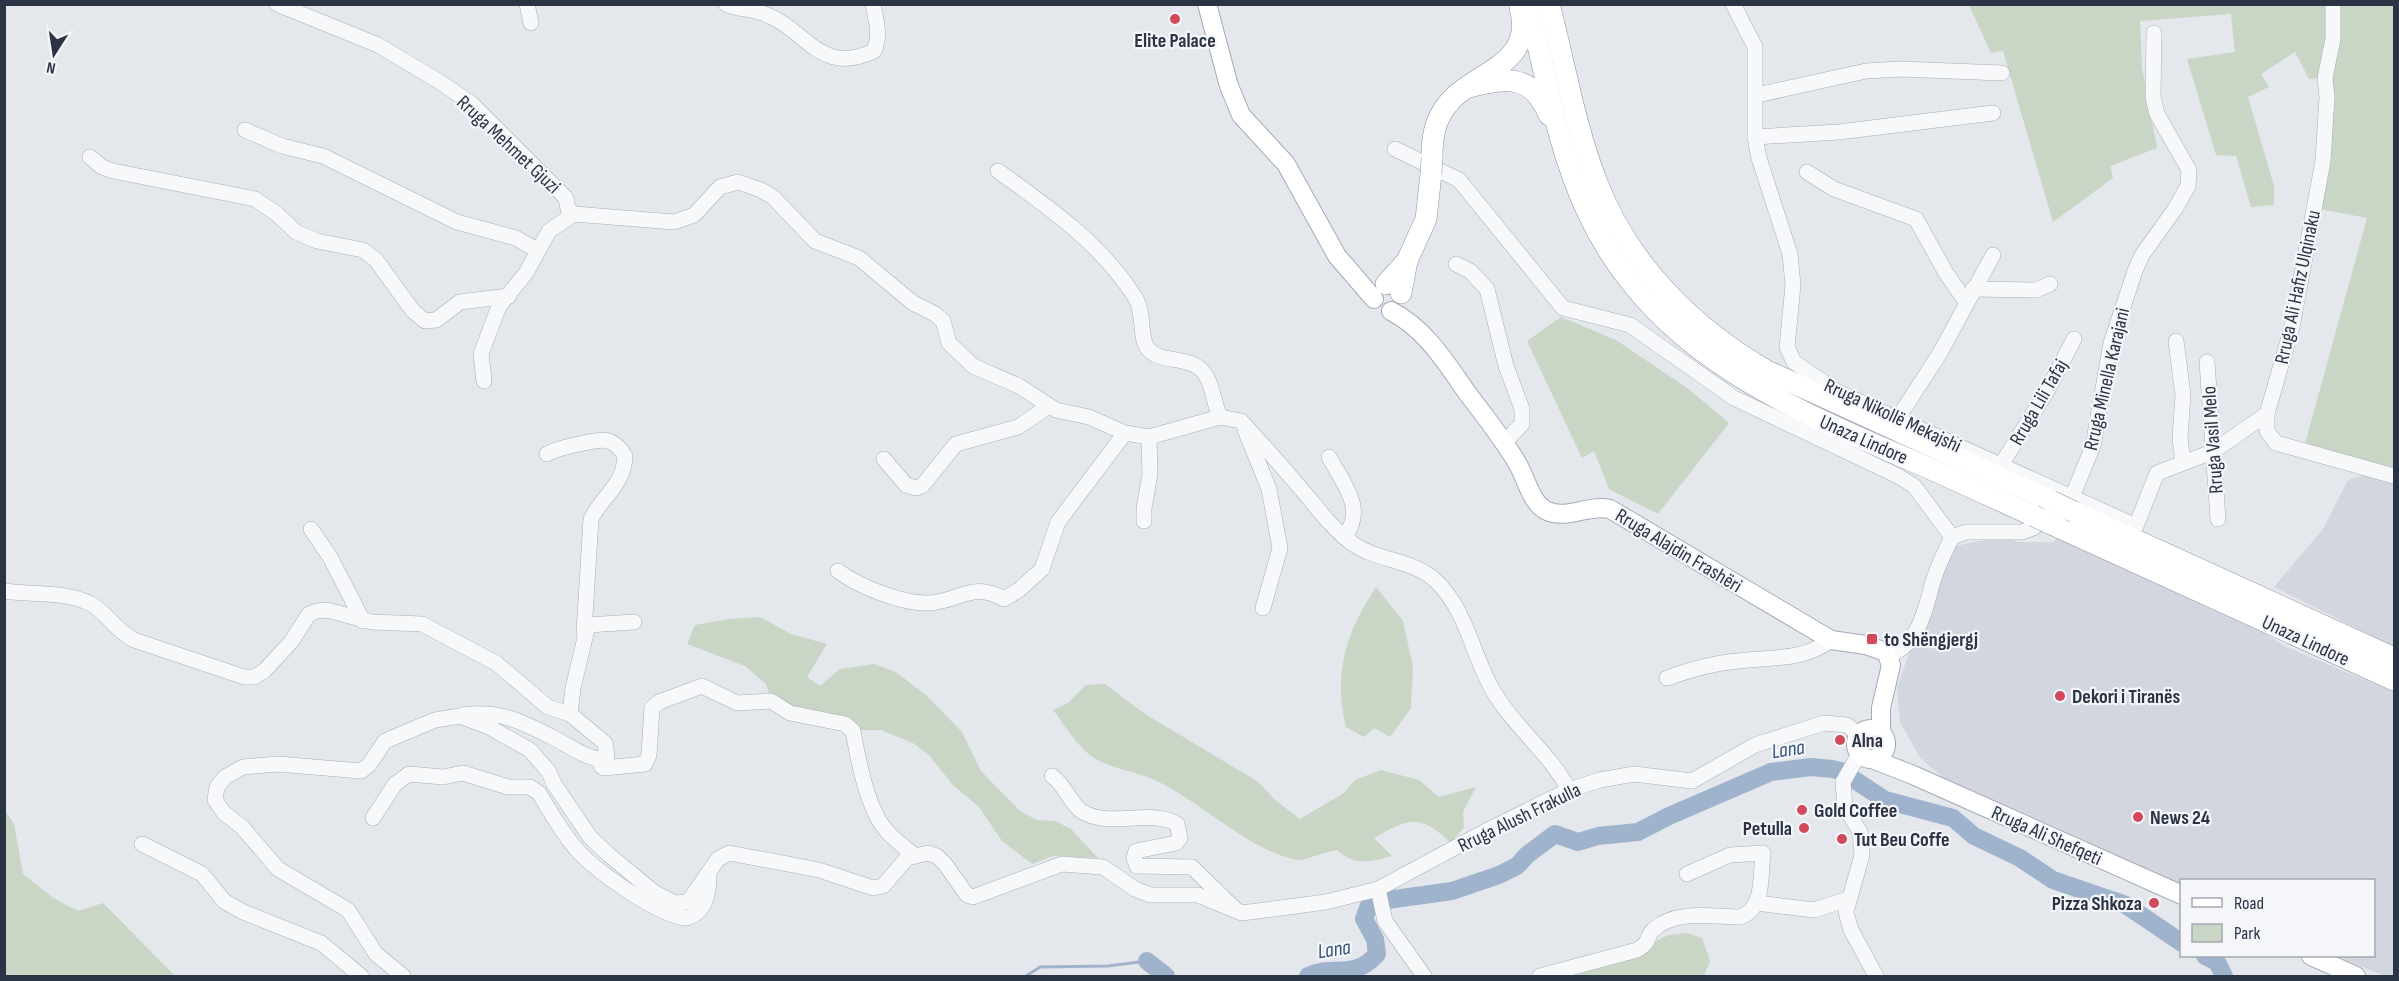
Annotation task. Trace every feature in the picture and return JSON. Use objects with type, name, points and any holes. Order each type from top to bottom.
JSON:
[{"type":"highway","points":[[1388,296],[1426,219],[1433,134],[1441,114],[1456,96],[1502,64],[1516,49],[1522,30],[1519,4]]},
{"type":"highway","name":"Unaza Lindore","points":[[1528,4],[1560,136],[1588,214],[1618,266],[1662,317],[1688,342],[1737,377],[1819,420],[2394,680]]},
{"type":"highway","name":"Unaza Lindore","points":[[1549,5],[1597,184],[1620,230],[1637,257],[1673,299],[1732,351],[1767,371],[2051,501],[2073,505],[2394,658]]},
{"type":"highway","points":[[1468,87],[1513,80],[1528,86],[1541,97],[1578,199],[1609,259],[1654,314],[1677,337],[1688,342]]},
{"type":"main road","name":"Rruga Alajdin Frashëri","points":[[1207,4],[1229,86],[1241,115],[1290,169],[1337,256],[1358,278],[1388,296],[1429,341],[1504,443],[1518,464],[1537,503],[1544,509],[1560,514],[1600,507],[1616,511],[1831,640],[1876,648],[1889,656]]},
{"type":"main road","points":[[1873,735],[1856,745],[1866,757],[1882,755],[1873,735],[1891,665],[1889,656]]},
{"type":"main road","name":"Rruga Ali Shefqeti","points":[[1873,735],[1913,775]]},
{"type":"main road","name":"Rruga Ali Shefqeti","points":[[1866,757],[1913,775],[2180,895]]},
{"type":"main road","points":[[2313,957],[2356,976]]},
{"type":"street","name":"Rruga Mehmet Gjuzi","points":[[277,4],[378,45],[472,104],[566,198],[568,209],[574,214],[674,222],[694,215],[727,183],[738,182],[773,197],[815,241],[859,258],[913,303],[935,314],[943,321],[949,343],[973,366],[1019,386],[1066,414],[1089,417],[1125,433],[1149,436],[1220,417],[1241,422]]},
{"type":"street","points":[[526,4],[531,23]]},
{"type":"street","points":[[726,4],[737,10],[761,12],[833,58],[874,51],[877,44],[877,23],[873,4]]},
{"type":"street","name":"Rruga Nikollë Mekajshi","points":[[1733,4],[1755,47],[1757,94],[1755,137],[1759,158],[1790,254],[1793,285],[1787,347],[1794,362],[1836,391],[2001,465],[2073,505],[2136,526],[2153,477],[2163,469],[2183,463]]},
{"type":"street","name":"Rruga Ali Hafiz Ulqinaku","points":[[2267,414],[2292,327],[2323,161],[2325,78],[2333,39],[2333,4]]},
{"type":"street","name":"Rruga Minella Karajani","points":[[2073,505],[2092,446],[2111,343],[2135,271],[2142,255],[2175,209],[2190,178],[2190,170],[2157,114],[2153,97],[2154,33]]},
{"type":"street","points":[[1757,94],[1866,71],[1900,69],[2002,73]]},
{"type":"street","points":[[1755,137],[1839,132],[1993,113]]},
{"type":"street","points":[[245,130],[282,146],[324,156],[457,222],[516,238],[538,251]]},
{"type":"street","points":[[1395,149],[1459,180],[1563,308],[1569,312],[1614,320],[1629,326],[1734,398],[1898,476],[1914,486],[1952,537]]},
{"type":"street","points":[[90,158],[102,167],[113,171],[255,199],[277,214],[296,232],[317,241],[363,250],[376,260],[413,311],[425,321],[436,320],[460,302],[509,296]]},
{"type":"street","points":[[998,171],[1053,210],[1093,243],[1135,298],[1144,325],[1146,347],[1152,353],[1184,360],[1203,372],[1220,417]]},
{"type":"street","points":[[1807,172],[1834,189],[1916,219],[1946,273],[1969,295],[2036,290],[2050,284]]},
{"type":"street","points":[[484,381],[481,354],[499,306],[526,273],[549,231],[574,214]]},
{"type":"street","points":[[1898,418],[1940,353],[1992,255]]},
{"type":"street","points":[[1456,264],[1470,271],[1487,289],[1506,366],[1522,409],[1522,424],[1504,443]]},
{"type":"street","name":"Rruga Lili Tafaj","points":[[2001,465],[2047,391],[2074,339]]},
{"type":"street","points":[[2176,341],[2183,395],[2180,438],[2183,463],[2212,452],[2267,414]]},
{"type":"street","name":"Rruga Vasil Melo","points":[[2207,362],[2218,519]]},
{"type":"street","points":[[884,459],[906,485],[916,488],[922,486],[956,444],[1018,427],[1049,405]]},
{"type":"street","points":[[2267,414],[2266,431],[2276,443],[2394,476]]},
{"type":"street","points":[[1241,422],[1344,537],[1371,554],[1415,568],[1436,581],[1454,605],[1491,687],[1501,703],[1552,762],[1569,790]]},
{"type":"street","points":[[1241,422],[1269,489],[1280,548],[1263,608]]},
{"type":"street","points":[[838,571],[858,585],[917,603],[931,603],[981,590],[990,591],[1004,599],[1019,590],[1042,569],[1058,522],[1125,433]]},
{"type":"street","points":[[1144,521],[1150,474],[1149,436]]},
{"type":"street","points":[[547,454],[562,446],[599,440],[611,442],[620,448],[625,456],[621,480],[598,506],[591,519],[584,633],[570,714]]},
{"type":"street","points":[[1329,457],[1355,513],[1352,527],[1344,537]]},
{"type":"street","points":[[1889,656],[1907,643],[1922,623],[1933,580],[1952,537],[1966,532],[2022,532],[2073,505]]},
{"type":"street","points":[[311,529],[330,557],[363,621]]},
{"type":"street","points":[[4,591],[55,594],[92,604],[118,631],[134,640],[244,676],[254,677],[264,671],[291,642],[309,614],[327,610],[363,621],[422,624],[496,663],[548,707],[570,714],[605,743],[607,756],[600,759],[589,757],[518,720],[495,713],[460,716],[435,720],[389,739],[380,745],[369,765],[361,771],[262,763],[234,770],[221,781],[214,794],[215,800],[224,813],[242,828],[278,869],[348,910],[376,954],[403,976]]},
{"type":"street","points":[[584,633],[588,625],[596,623],[634,622]]},
{"type":"street","points":[[1667,678],[1714,665],[1782,659],[1822,647],[1831,640]]},
{"type":"street","points":[[600,759],[601,766],[604,768],[645,764],[649,754],[652,708],[659,702],[699,686],[709,688],[737,703],[773,702],[790,713],[850,727],[875,811],[884,828],[914,854]]},
{"type":"street","points":[[460,716],[489,727],[530,750],[549,772],[554,784],[590,837],[655,893],[675,903],[684,903],[692,898],[718,859],[736,852],[819,870],[863,886],[879,888],[914,854],[928,853],[937,856],[967,895],[973,897],[1062,864],[1089,866],[1113,872],[1135,889],[1150,895],[1198,895],[1238,912]]},
{"type":"street","name":"Rruga Alush Frakulla","points":[[1238,912],[1254,913],[1326,902],[1378,889],[1569,790],[1625,775],[1686,782],[1699,780],[1736,753],[1809,725],[1836,722],[1873,735]]},
{"type":"street","points":[[1866,757],[1847,776],[1845,807],[1856,824],[1861,840],[1858,876],[1848,899],[1848,923],[1876,976]]},
{"type":"street","points":[[373,818],[395,784],[409,774],[443,777],[463,773],[508,787],[530,787],[540,793],[564,834],[579,852],[609,876],[671,916],[687,918],[702,908],[708,893],[709,872]]},
{"type":"street","points":[[1052,776],[1065,788],[1076,807],[1085,813],[1116,818],[1164,819],[1177,824],[1180,838],[1176,843],[1136,851],[1134,858],[1137,866],[1192,867],[1221,892],[1238,912]]},
{"type":"street","points":[[142,844],[202,874],[224,901],[243,912],[321,943],[361,976]]},
{"type":"street","points":[[1540,976],[1636,950],[1645,945],[1651,931],[1670,920],[1681,917],[1740,917],[1752,911],[1757,903],[1763,852],[1730,855],[1687,874]]},
{"type":"street","points":[[1378,889],[1385,921],[1424,976]]},
{"type":"street","points":[[1757,903],[1814,910],[1848,899]]},
{"type":"shaded area","points":[[2365,475],[2394,483],[2394,647],[2274,587],[2323,529],[2348,480]]},
{"type":"shaded area","points":[[2058,536],[2250,624],[2286,647],[2394,692],[2394,976],[2384,976],[2339,957],[2375,957],[2375,879],[2180,879],[2180,887],[1945,779],[1920,758],[1900,722],[1897,688],[1909,653],[1927,627],[1932,600],[1955,546],[2001,537],[2019,542],[2054,542]]},
{"type":"green space","points":[[1969,5],[2394,5],[2394,476],[2303,451],[2367,218],[2314,208],[2324,78],[2309,79],[2295,52],[2261,74],[2269,87],[2248,97],[2274,186],[2274,205],[2251,207],[2236,156],[2216,155],[2187,59],[2235,52],[2231,14],[2140,21],[2142,68],[2157,148],[2110,166],[2113,178],[2053,222],[2003,51],[1991,53]]},
{"type":"green space","points":[[1561,317],[1616,340],[1690,390],[1729,423],[1658,514],[1609,489],[1594,451],[1582,458],[1527,341]]},
{"type":"green space","points":[[1376,587],[1403,621],[1413,667],[1411,708],[1390,737],[1374,728],[1364,737],[1346,727],[1342,707],[1341,688],[1345,654],[1357,621]]},
{"type":"green space","points":[[760,617],[791,634],[827,644],[807,677],[820,686],[840,669],[874,664],[896,672],[927,696],[962,732],[981,771],[1020,811],[1037,820],[1055,821],[1071,829],[1098,858],[1053,856],[1032,864],[1002,841],[979,807],[952,784],[929,755],[913,743],[881,730],[846,730],[772,703],[766,684],[745,666],[687,644],[695,625],[729,619]]},
{"type":"green space","points":[[1105,684],[1145,714],[1257,781],[1275,800],[1300,819],[1344,793],[1355,780],[1381,770],[1419,780],[1439,797],[1476,787],[1463,812],[1464,827],[1451,843],[1440,833],[1422,823],[1405,823],[1396,826],[1374,838],[1392,856],[1369,861],[1350,859],[1337,850],[1300,860],[1280,855],[1244,837],[1176,791],[1142,775],[1099,761],[1086,752],[1053,710],[1068,703],[1086,685]]},
{"type":"green space","points":[[4,809],[14,824],[23,874],[53,898],[78,911],[103,903],[175,976],[5,976]]},
{"type":"green space","points":[[1687,933],[1702,938],[1710,961],[1704,976],[1575,976],[1669,935]]},
{"type":"waterway","name":"Lana","points":[[1387,900],[1452,891],[1499,875],[1517,866],[1527,855],[1555,834],[1578,842],[1598,836],[1638,832],[1669,816],[1771,772],[1811,767],[1841,771],[1885,800],[1953,818],[1974,836],[2020,858],[2053,880],[2126,905],[2180,942]]},
{"type":"waterway","name":"Lana","points":[[1308,976],[1326,971],[1351,970],[1360,967],[1377,954],[1375,939],[1364,919],[1370,903]]},
{"type":"waterway","name":"Lana","points":[[2207,957],[2217,962],[2224,976]]},
{"type":"waterway","points":[[1026,976],[1040,967],[1108,966],[1147,961]]},
{"type":"waterway","name":"Lana","points":[[1147,961],[1166,976]]},
{"type":"place","name":"Elite Palace","points":[[1175,19]]},
{"type":"place","name":"to Shëngjergj","points":[[1872,639]]},
{"type":"place","name":"Dekori i Tiranës","points":[[2060,696]]},
{"type":"place","name":"Alna","points":[[1840,740]]},
{"type":"place","name":"Gold Coffee","points":[[1802,810]]},
{"type":"place","name":"News 24","points":[[2138,817]]},
{"type":"place","name":"Petulla","points":[[1804,828]]},
{"type":"place","name":"Tut Beu Coffe","points":[[1842,839]]},
{"type":"place","name":"Pizza Shkoza","points":[[2154,903]]}]
